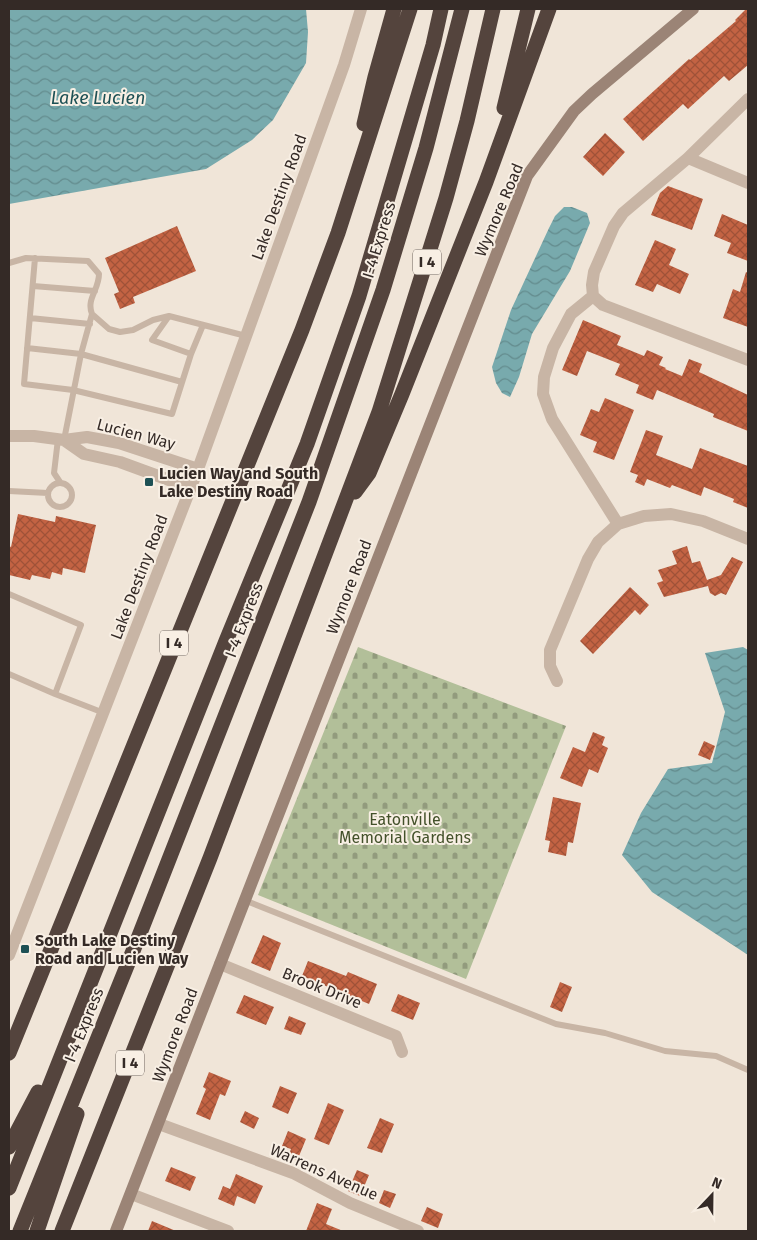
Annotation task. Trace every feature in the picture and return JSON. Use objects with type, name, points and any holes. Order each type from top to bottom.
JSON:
[{"type":"highway","points":[[338,233],[375,77],[394,9]]},
{"type":"highway","name":"I 4","points":[[9,1053],[302,330],[338,233],[410,9]]},
{"type":"highway","name":"I-4 Express","points":[[9,1188],[226,641],[307,444],[359,296],[433,45],[441,9]]},
{"type":"highway","name":"I-4 Express","points":[[20,1231],[279,579],[333,435],[383,290],[426,148],[462,9]]},
{"type":"highway","name":"I 4","points":[[62,1231],[207,867],[379,412],[427,262],[467,121],[493,9]]},
{"type":"highway","points":[[486,182],[528,9]]},
{"type":"highway","points":[[343,510],[369,473],[379,450],[486,182],[549,9]]},
{"type":"highway","points":[[37,1231],[104,1033],[108,1012]]},
{"type":"highway","points":[[9,1147],[72,1032]]},
{"type":"main road","name":"Wymore Road","points":[[116,1231],[528,176],[574,111],[693,9]]},
{"type":"street","name":"Lake Destiny Road","points":[[9,955],[191,488],[344,65],[361,9]]},
{"type":"street","points":[[748,99],[688,158],[623,213],[614,226],[594,272],[592,285],[593,296],[602,305],[748,360]]},
{"type":"street","points":[[688,158],[748,183]]},
{"type":"street","points":[[593,296],[571,314],[553,348],[544,377],[543,394],[552,418],[618,524]]},
{"type":"street","name":"Lucien Way","points":[[9,436],[61,439],[87,437],[120,443],[198,469]]},
{"type":"street","name":"Lucien Way","points":[[61,439],[84,454],[120,462],[191,488]]},
{"type":"street","points":[[557,681],[550,666],[550,650],[588,559],[598,542],[618,524],[644,516],[671,514],[703,521],[748,539]]},
{"type":"street","name":"Brook Drive","points":[[220,964],[396,1036],[402,1052]]},
{"type":"street","name":"Warrens Avenue","points":[[159,1124],[293,1173],[350,1203],[418,1231]]},
{"type":"street","points":[[131,1194],[228,1231]]},
{"type":"lane","points":[[9,263],[26,258],[88,261],[99,274],[99,282],[90,299],[92,314],[90,324],[81,354],[54,473],[60,482],[70,488],[72,496],[69,503],[62,507],[54,506],[48,500],[48,493],[52,485],[60,482]]},
{"type":"lane","points":[[35,258],[24,384],[74,390],[172,414],[191,354],[203,325]]},
{"type":"lane","points":[[33,286],[95,291]]},
{"type":"lane","points":[[92,314],[109,329],[120,332],[133,330],[153,320],[169,316],[246,336]]},
{"type":"lane","points":[[169,316],[152,340],[191,354]]},
{"type":"lane","points":[[30,318],[90,324]]},
{"type":"lane","points":[[27,348],[81,354],[182,382]]},
{"type":"lane","points":[[9,490],[48,493]]},
{"type":"lane","points":[[9,594],[81,625],[55,694]]},
{"type":"lane","points":[[9,674],[104,713]]},
{"type":"lane","points":[[244,900],[556,1024],[605,1033],[665,1051],[716,1056],[748,1070]]},
{"type":"green space","name":"Eatonville Memorial Gardens","points":[[358,647],[566,726],[466,979],[258,895]]},
{"type":"water","name":"Lake Lucien","points":[[9,9],[306,9],[308,32],[306,63],[273,120],[252,140],[206,169],[9,204]]},
{"type":"water","points":[[564,207],[572,207],[587,213],[590,223],[570,271],[532,334],[519,377],[510,397],[502,393],[496,383],[492,367],[511,310],[555,216]]},
{"type":"water","points":[[743,647],[748,650],[748,955],[652,892],[622,855],[641,813],[668,769],[712,763],[725,712],[705,653]]},
{"type":"building","points":[[748,9],[748,65],[729,81],[724,76],[688,109],[683,104],[643,141],[623,119],[689,59],[736,21]]},
{"type":"building","points":[[605,133],[625,152],[603,176],[583,157]]},
{"type":"building","points":[[668,186],[703,199],[692,230],[651,215],[660,193]]},
{"type":"building","points":[[722,214],[748,225],[748,261],[727,253],[731,243],[714,236]]},
{"type":"building","points":[[177,226],[196,271],[133,297],[135,303],[120,309],[114,294],[119,292],[105,258]]},
{"type":"building","points":[[655,240],[676,249],[669,265],[689,274],[680,294],[657,284],[653,292],[635,285]]},
{"type":"building","points":[[746,272],[748,273],[748,327],[723,318],[733,289],[740,292]]},
{"type":"building","points":[[583,320],[621,336],[617,345],[644,356],[647,350],[663,357],[659,365],[682,376],[689,359],[702,364],[699,372],[748,395],[748,431],[713,417],[714,414],[657,390],[653,400],[636,393],[639,385],[615,375],[620,364],[587,351],[577,376],[562,370]]},
{"type":"building","points":[[605,398],[634,410],[614,460],[593,452],[597,442],[580,435],[591,409],[599,412]]},
{"type":"building","points":[[646,430],[663,436],[656,455],[692,469],[700,448],[748,466],[748,508],[733,502],[734,499],[704,487],[701,496],[672,485],[670,488],[647,479],[644,486],[635,482],[638,475],[630,472]]},
{"type":"building","points":[[18,514],[55,522],[56,516],[96,525],[85,573],[63,568],[62,575],[52,572],[50,579],[32,575],[30,580],[9,575],[9,546],[11,547]]},
{"type":"building","points":[[687,546],[692,563],[700,561],[707,580],[721,575],[732,557],[743,562],[726,595],[721,593],[715,596],[710,593],[708,586],[664,597],[657,583],[663,581],[658,570],[677,564],[672,551]]},
{"type":"building","points":[[630,587],[649,605],[640,615],[635,610],[593,654],[580,641]]},
{"type":"building","points":[[593,732],[605,737],[602,745],[608,748],[598,773],[589,769],[582,787],[560,778],[573,747],[585,752]]},
{"type":"building","points":[[704,741],[715,746],[710,760],[698,755]]},
{"type":"building","points":[[553,797],[581,803],[573,843],[568,842],[566,856],[548,852],[550,841],[545,840]]},
{"type":"building","points":[[263,935],[281,943],[270,971],[251,963]]},
{"type":"building","points":[[308,961],[346,976],[348,972],[377,984],[369,1004],[302,976]]},
{"type":"building","points":[[560,982],[572,987],[562,1012],[550,1007]]},
{"type":"building","points":[[398,994],[420,1003],[413,1020],[391,1011]]},
{"type":"building","points":[[244,995],[274,1007],[266,1025],[236,1013]]},
{"type":"building","points":[[289,1016],[306,1023],[301,1035],[284,1029]]},
{"type":"building","points":[[209,1072],[231,1081],[225,1096],[220,1094],[210,1120],[196,1114],[206,1089],[203,1087]]},
{"type":"building","points":[[280,1086],[297,1093],[288,1114],[272,1107]]},
{"type":"building","points":[[328,1103],[344,1110],[329,1145],[314,1139]]},
{"type":"building","points":[[245,1111],[259,1118],[254,1129],[240,1122]]},
{"type":"building","points":[[380,1118],[394,1124],[382,1153],[367,1148]]},
{"type":"building","points":[[288,1131],[306,1139],[297,1161],[288,1157],[291,1149],[282,1146]]},
{"type":"building","points":[[171,1167],[196,1177],[190,1191],[165,1181]]},
{"type":"building","points":[[357,1170],[369,1175],[360,1196],[348,1191]]},
{"type":"building","points":[[236,1174],[263,1186],[255,1204],[237,1196],[234,1206],[218,1199],[223,1186],[230,1189]]},
{"type":"building","points":[[384,1190],[396,1194],[390,1208],[379,1203]]},
{"type":"building","points":[[317,1203],[332,1209],[326,1224],[343,1231],[306,1231]]},
{"type":"building","points":[[427,1207],[443,1214],[438,1228],[421,1221]]},
{"type":"building","points":[[152,1221],[176,1231],[148,1231]]},
{"type":"place","name":"Lucien Way and South Lake Destiny Road","points":[[149,482]]},
{"type":"place","name":"South Lake Destiny Road and Lucien Way","points":[[25,949]]}]
